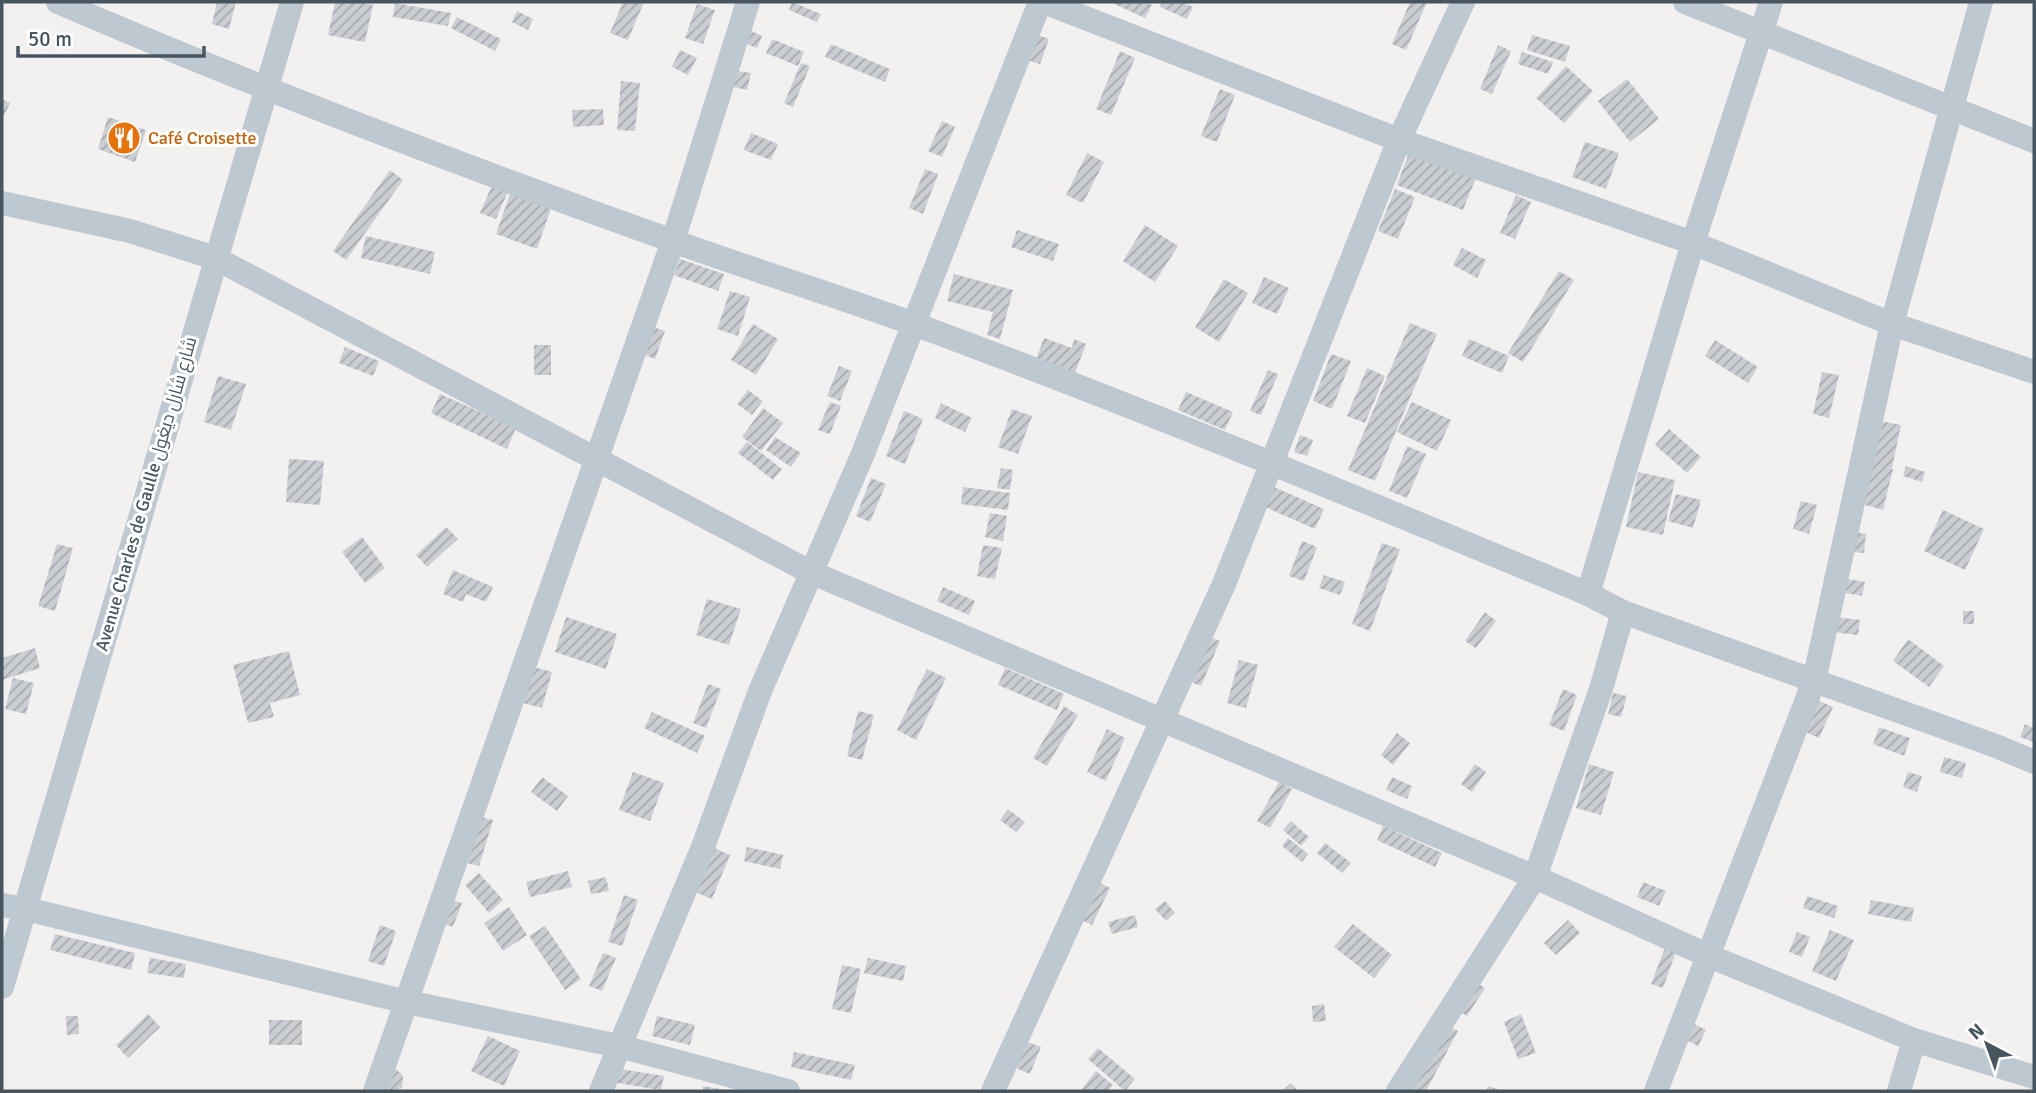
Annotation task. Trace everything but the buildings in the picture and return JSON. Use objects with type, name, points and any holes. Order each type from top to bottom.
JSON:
[{"type":"street","points":[[58,2],[267,88],[673,241],[913,324],[1273,464],[1588,594],[1623,612],[2034,762]]},
{"type":"street","name":"Avenue Charles de Gaulle شارع شارل ديغول","points":[[2,987],[14,907],[292,2]]},
{"type":"street","points":[[375,1091],[673,241],[748,2]]},
{"type":"street","points":[[601,1091],[703,847],[760,691],[862,456],[1042,2],[1399,140],[1693,243],[1892,324],[2034,372]]},
{"type":"street","points":[[993,1091],[1224,584],[1399,140],[1463,2]]},
{"type":"street","points":[[1685,2],[2034,141]]},
{"type":"street","points":[[1588,594],[1693,243],[1770,2]]},
{"type":"street","points":[[1656,1091],[1814,681],[1892,324],[1981,2]]},
{"type":"street","points":[[2,203],[130,231],[215,258],[810,572],[1535,877],[1709,956],[1914,1040],[2034,1077]]},
{"type":"street","points":[[1398,1091],[1535,877],[1601,688],[1623,612]]},
{"type":"street","points":[[14,907],[407,1002],[619,1046],[788,1091]]},
{"type":"street","points":[[1899,1091],[1914,1040]]},
{"type":"place","name":"Café Croisette","points":[[124,138]]}]
